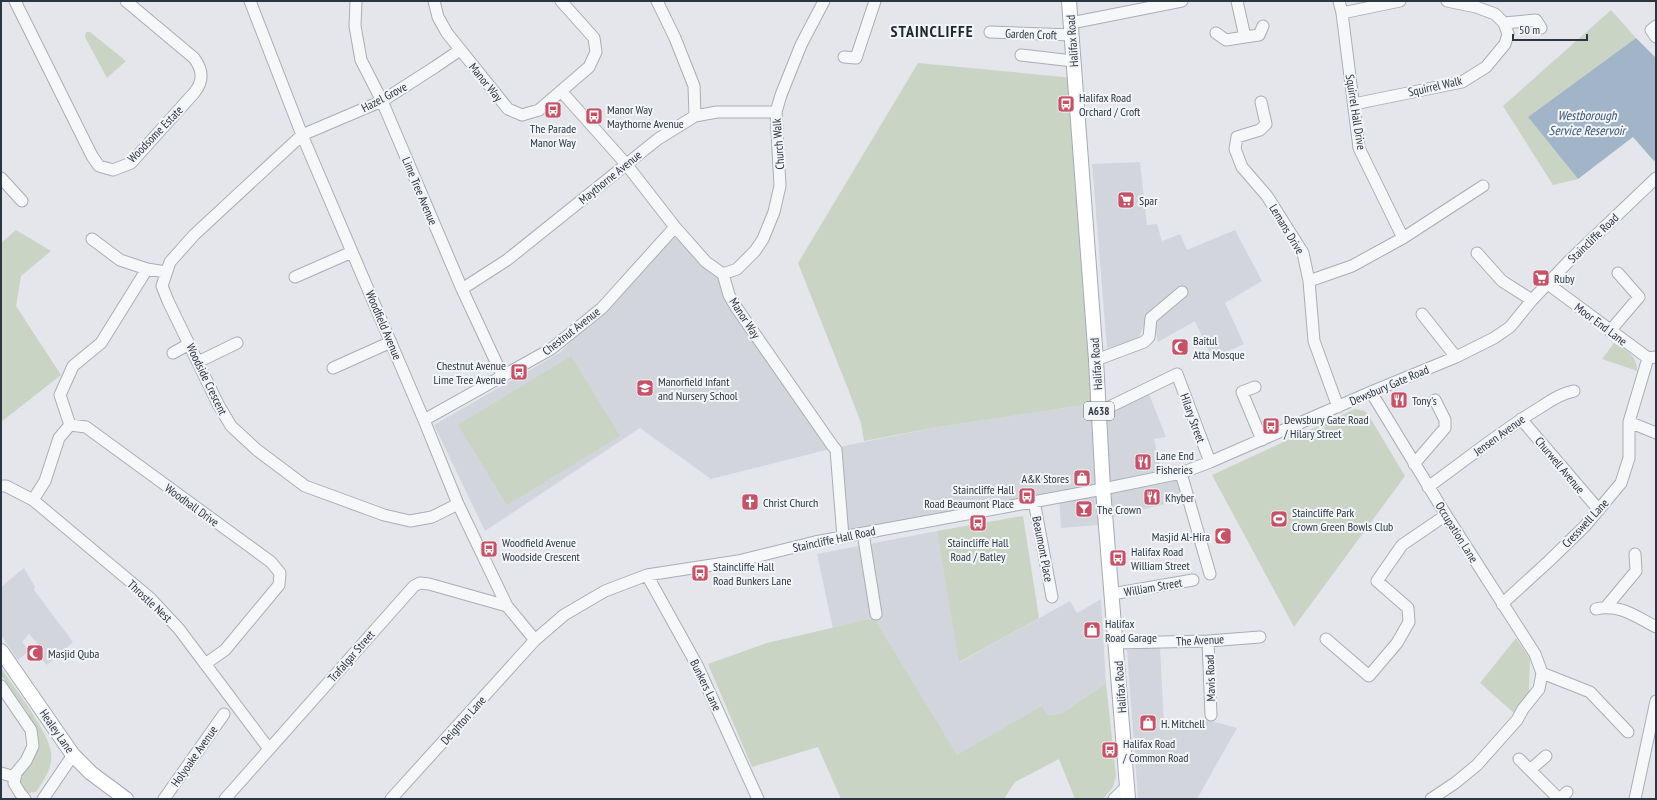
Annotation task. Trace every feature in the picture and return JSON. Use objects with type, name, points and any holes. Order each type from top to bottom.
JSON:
[{"type":"main road","name":"Halifax Road","points":[[1069,1],[1096,360],[1103,489],[1128,793]]},
{"type":"main road","name":"Healey Lane","points":[[1,651],[73,755],[91,773],[123,798]]},
{"type":"street","name":"Woodsome Estate","points":[[18,2],[92,156],[99,166],[113,170],[131,162],[200,86],[202,75],[199,64],[194,58],[126,1]]},
{"type":"street","name":"Woodfield Avenue","points":[[250,1],[302,135],[424,420],[458,504],[507,606],[535,640]]},
{"type":"street","name":"Lime Tree Avenue","points":[[356,1],[355,26],[361,60],[382,101],[462,289],[504,377]]},
{"type":"street","name":"Manor Way","points":[[434,1],[438,17],[447,34],[508,109],[522,115],[539,110],[589,67],[596,52],[594,38],[561,1]]},
{"type":"street","points":[[657,1],[675,38],[694,86],[695,116]]},
{"type":"street","name":"Church Walk","points":[[723,274],[737,269],[755,251],[763,239],[774,212],[780,186],[776,112],[781,95],[801,45],[824,1]]},
{"type":"street","points":[[844,57],[856,58],[875,1]]},
{"type":"street","name":"Garden Croft","points":[[990,32],[1071,29],[1182,1]]},
{"type":"street","points":[[1237,1],[1245,37]]},
{"type":"street","name":"Squirrel Hall Drive","points":[[1338,1],[1342,13],[1359,148],[1403,238]]},
{"type":"street","points":[[1342,13],[1400,1]]},
{"type":"street","points":[[1446,1],[1476,7],[1495,14],[1504,23],[1536,20],[1541,28]]},
{"type":"street","name":"Squirrel Walk","points":[[1354,104],[1462,82],[1486,67],[1505,44],[1508,34],[1504,23]]},
{"type":"street","points":[[1216,33],[1226,40],[1259,35],[1264,26]]},
{"type":"street","points":[[1656,26],[1651,30],[1656,37]]},
{"type":"street","name":"Hazel Grove","points":[[302,135],[382,101],[460,50]]},
{"type":"street","points":[[1021,55],[1073,61]]},
{"type":"street","points":[[561,91],[626,164],[675,228],[706,262],[723,274]]},
{"type":"street","name":"Lemans Drive","points":[[1261,102],[1266,124],[1260,130],[1237,137],[1235,149],[1242,167],[1267,196],[1303,253],[1309,281],[1314,340],[1338,407]]},
{"type":"street","name":"Maythorne Avenue","points":[[462,289],[507,260],[658,139],[695,116],[717,112],[776,112]]},
{"type":"street","name":"Woodside Crescent","points":[[302,135],[194,235],[170,262],[162,286],[218,404],[231,426],[257,450],[305,486],[384,515],[410,521],[432,516],[458,504]]},
{"type":"street","points":[[1,178],[22,201]]},
{"type":"street","name":"Staincliffe Road","points":[[1494,338],[1510,327],[1532,300],[1568,262],[1656,178]]},
{"type":"street","points":[[1309,281],[1352,266],[1403,238],[1483,186]]},
{"type":"street","name":"Chestnut Avenue","points":[[424,420],[504,377],[550,349],[602,308],[675,228]]},
{"type":"street","points":[[92,239],[120,260],[147,269],[166,272]]},
{"type":"street","points":[[295,277],[352,252]]},
{"type":"street","points":[[1477,253],[1502,281],[1532,300]]},
{"type":"street","points":[[33,500],[45,481],[58,438],[70,425],[60,395],[73,366],[101,343],[147,269]]},
{"type":"street","points":[[1610,331],[1639,297],[1618,273]]},
{"type":"street","name":"Manor Way","points":[[723,274],[729,295],[736,307],[836,450],[843,537]]},
{"type":"street","name":"Moor End Lane","points":[[1548,284],[1610,331],[1652,358]]},
{"type":"street","points":[[1096,360],[1144,342],[1149,337],[1151,318],[1182,292]]},
{"type":"street","points":[[1422,314],[1456,357]]},
{"type":"street","name":"Dewsbury Gate Road","points":[[1103,489],[1181,473],[1210,462],[1456,357],[1494,338]]},
{"type":"street","points":[[198,362],[238,342]]},
{"type":"street","points":[[333,368],[391,342]]},
{"type":"street","points":[[173,353],[189,344]]},
{"type":"street","name":"Cresswell Lane","points":[[1502,604],[1550,561],[1599,510],[1621,483],[1629,458],[1629,422],[1652,358]]},
{"type":"street","name":"Hilary Street","points":[[1099,412],[1177,374],[1210,462]]},
{"type":"street","points":[[1255,387],[1242,392],[1262,440]]},
{"type":"street","name":"Jensen Avenue","points":[[1428,487],[1521,419],[1567,392],[1574,391]]},
{"type":"street","name":"Occupation Lane","points":[[1371,392],[1428,487],[1535,654],[1542,672]]},
{"type":"street","points":[[1414,464],[1445,428],[1445,420],[1435,400]]},
{"type":"street","name":"Churwell Avenue","points":[[1521,419],[1599,510]]},
{"type":"street","points":[[1629,422],[1656,433]]},
{"type":"street","name":"Woodhall Drive","points":[[70,425],[86,428],[271,562],[280,573],[279,585],[268,600],[225,650],[205,664]]},
{"type":"street","points":[[1181,473],[1210,574]]},
{"type":"street","name":"Throstle Nest","points":[[1,486],[6,486],[33,500],[150,598],[179,629],[269,749]]},
{"type":"street","name":"Staincliffe Hall Road","points":[[535,640],[564,615],[601,594],[647,575],[738,561],[815,542],[1103,489]]},
{"type":"street","name":"Beaumont Place","points":[[1034,501],[1052,597]]},
{"type":"street","points":[[1326,639],[1369,676],[1397,643],[1409,622],[1408,608],[1377,581],[1402,545],[1446,515]]},
{"type":"street","points":[[863,533],[876,614]]},
{"type":"street","points":[[1635,554],[1636,571],[1601,608],[1620,609],[1656,627]]},
{"type":"street","name":"Bunkers Lane","points":[[647,575],[698,667],[755,798]]},
{"type":"street","name":"William Street","points":[[1112,594],[1193,580]]},
{"type":"street","name":"Trafalgar Street","points":[[225,799],[414,586],[420,583],[429,584],[507,606]]},
{"type":"street","name":"The Avenue","points":[[1116,643],[1208,641],[1260,637]]},
{"type":"street","name":"Deighton Lane","points":[[391,799],[535,640]]},
{"type":"street","name":"Mavis Road","points":[[1208,641],[1211,715]]},
{"type":"street","points":[[1431,799],[1455,783],[1477,765],[1517,720],[1523,709],[1539,689],[1542,672],[1590,692],[1628,732]]},
{"type":"street","points":[[1,686],[31,730],[33,746],[15,777],[14,783],[25,799]]},
{"type":"street","points":[[1635,799],[1654,717],[1656,701]]},
{"type":"street","name":"Holyoake Avenue","points":[[164,799],[224,714]]},
{"type":"street","points":[[44,799],[73,755]]},
{"type":"street","points":[[1530,770],[1546,756]]},
{"type":"street","points":[[1519,759],[1562,796]]},
{"type":"street","points":[[1,773],[15,777]]},
{"type":"street","points":[[1114,799],[1128,793]]},
{"type":"shaded area","points":[[1140,162],[1147,225],[1157,224],[1162,241],[1180,234],[1187,250],[1235,230],[1262,281],[1225,303],[1244,344],[1212,358],[1195,321],[1158,342],[1152,313],[1146,319],[1138,340],[1107,348],[1092,164]]},
{"type":"shaded area","name":"Manorfield Infant and Nursery School","points":[[675,227],[727,284],[834,448],[711,479],[640,428],[485,531],[434,425],[561,352]]},
{"type":"shaded area","points":[[1149,394],[1166,437],[1154,439],[1161,470],[1178,476],[1186,499],[1107,518],[1098,525],[1061,528],[1059,495],[843,537],[834,448],[938,427],[1098,403],[1097,420]]},
{"type":"shaded area","points":[[937,531],[960,662],[1070,601],[1077,613],[1101,599],[1106,683],[1061,714],[1047,715],[1042,707],[957,756],[874,618],[833,629],[817,554]]},
{"type":"shaded area","points":[[24,568],[35,587],[34,590],[73,642],[47,665],[39,656],[44,651],[29,634],[22,642],[29,651],[18,660],[1,635],[1,587]]},
{"type":"shaded area","name":"H. Mitchell","points":[[1160,647],[1164,725],[1208,720],[1237,728],[1197,799],[1138,799],[1127,650]]},
{"type":"green space","points":[[1611,10],[1636,38],[1528,117],[1578,179],[1553,185],[1503,106]]},
{"type":"green space","points":[[86,32],[90,32],[126,61],[107,78],[85,37]]},
{"type":"green space","points":[[918,63],[1074,78],[1098,403],[938,427],[864,441],[861,423],[798,263]]},
{"type":"green space","points":[[16,230],[51,251],[21,276],[16,306],[61,375],[1,422],[1,243]]},
{"type":"green space","points":[[1614,343],[1627,351],[1633,357],[1637,365],[1637,371],[1602,359]]},
{"type":"green space","points":[[571,356],[620,436],[507,505],[458,425]]},
{"type":"green space","points":[[1355,409],[1365,411],[1369,416],[1405,476],[1294,627],[1212,475]]},
{"type":"green space","points":[[1023,516],[1039,618],[959,662],[937,531]]},
{"type":"green space","points":[[874,618],[957,755],[1042,706],[1047,715],[1061,714],[1106,683],[1116,776],[1113,787],[1103,799],[1075,799],[1059,759],[1015,782],[1004,799],[841,799],[818,747],[752,767],[708,664],[767,643]]},
{"type":"green space","points":[[1516,638],[1530,659],[1529,691],[1514,713],[1480,683]]},
{"type":"green space","points":[[1,668],[38,722],[49,744],[51,764],[36,792],[27,793],[20,778],[23,770],[33,756],[28,713],[1,675]]},
{"type":"water","name":"Westborough Service Reservoir","points":[[1636,38],[1656,58],[1656,159],[1654,161],[1633,137],[1578,179],[1528,117]]},
{"type":"place","name":"Halifax Road Orchard / Croft","points":[[1066,104]]},
{"type":"place","name":"The Parade Manor Way","points":[[553,110]]},
{"type":"place","name":"Manor Way Maythorne Avenue","points":[[594,116]]},
{"type":"place","name":"Spar","points":[[1126,200]]},
{"type":"place","name":"Ruby","points":[[1541,278]]},
{"type":"place","name":"Baitul Atta Mosque","points":[[1180,347]]},
{"type":"place","name":"Chestnut Avenue Lime Tree Avenue","points":[[519,372]]},
{"type":"place","name":"Manorfield Infant and Nursery School","points":[[645,388]]},
{"type":"place","name":"Tony's","points":[[1399,400]]},
{"type":"place","name":"Dewsbury Gate Road / Hilary Street","points":[[1271,426]]},
{"type":"place","name":"Lane End Fisheries","points":[[1143,462]]},
{"type":"place","name":"A&K Stores","points":[[1082,478]]},
{"type":"place","name":"Staincliffe Hall Road Beaumont Place","points":[[1027,496]]},
{"type":"place","name":"Khyber","points":[[1152,497]]},
{"type":"place","name":"Christ Church","points":[[750,502]]},
{"type":"place","name":"The Crown","points":[[1084,509]]},
{"type":"place","name":"Staincliffe Park Crown Green Bowls Club","points":[[1279,519]]},
{"type":"place","name":"Staincliffe Hall Road / Batley","points":[[978,523]]},
{"type":"place","name":"Masjid Al-Hira","points":[[1223,536]]},
{"type":"place","name":"Woodfield Avenue Woodside Crescent","points":[[489,549]]},
{"type":"place","name":"Halifax Road William Street","points":[[1118,558]]},
{"type":"place","name":"Staincliffe Hall Road Bunkers Lane","points":[[700,573]]},
{"type":"place","name":"Halifax Road Garage","points":[[1092,630]]},
{"type":"place","name":"Masjid Quba","points":[[35,653]]},
{"type":"place","name":"H. Mitchell","points":[[1148,723]]},
{"type":"place","name":"Halifax Road / Common Road","points":[[1110,750]]},
{"type":"district","name":"STAINCLIFFE","points":[[932,31]]}]
